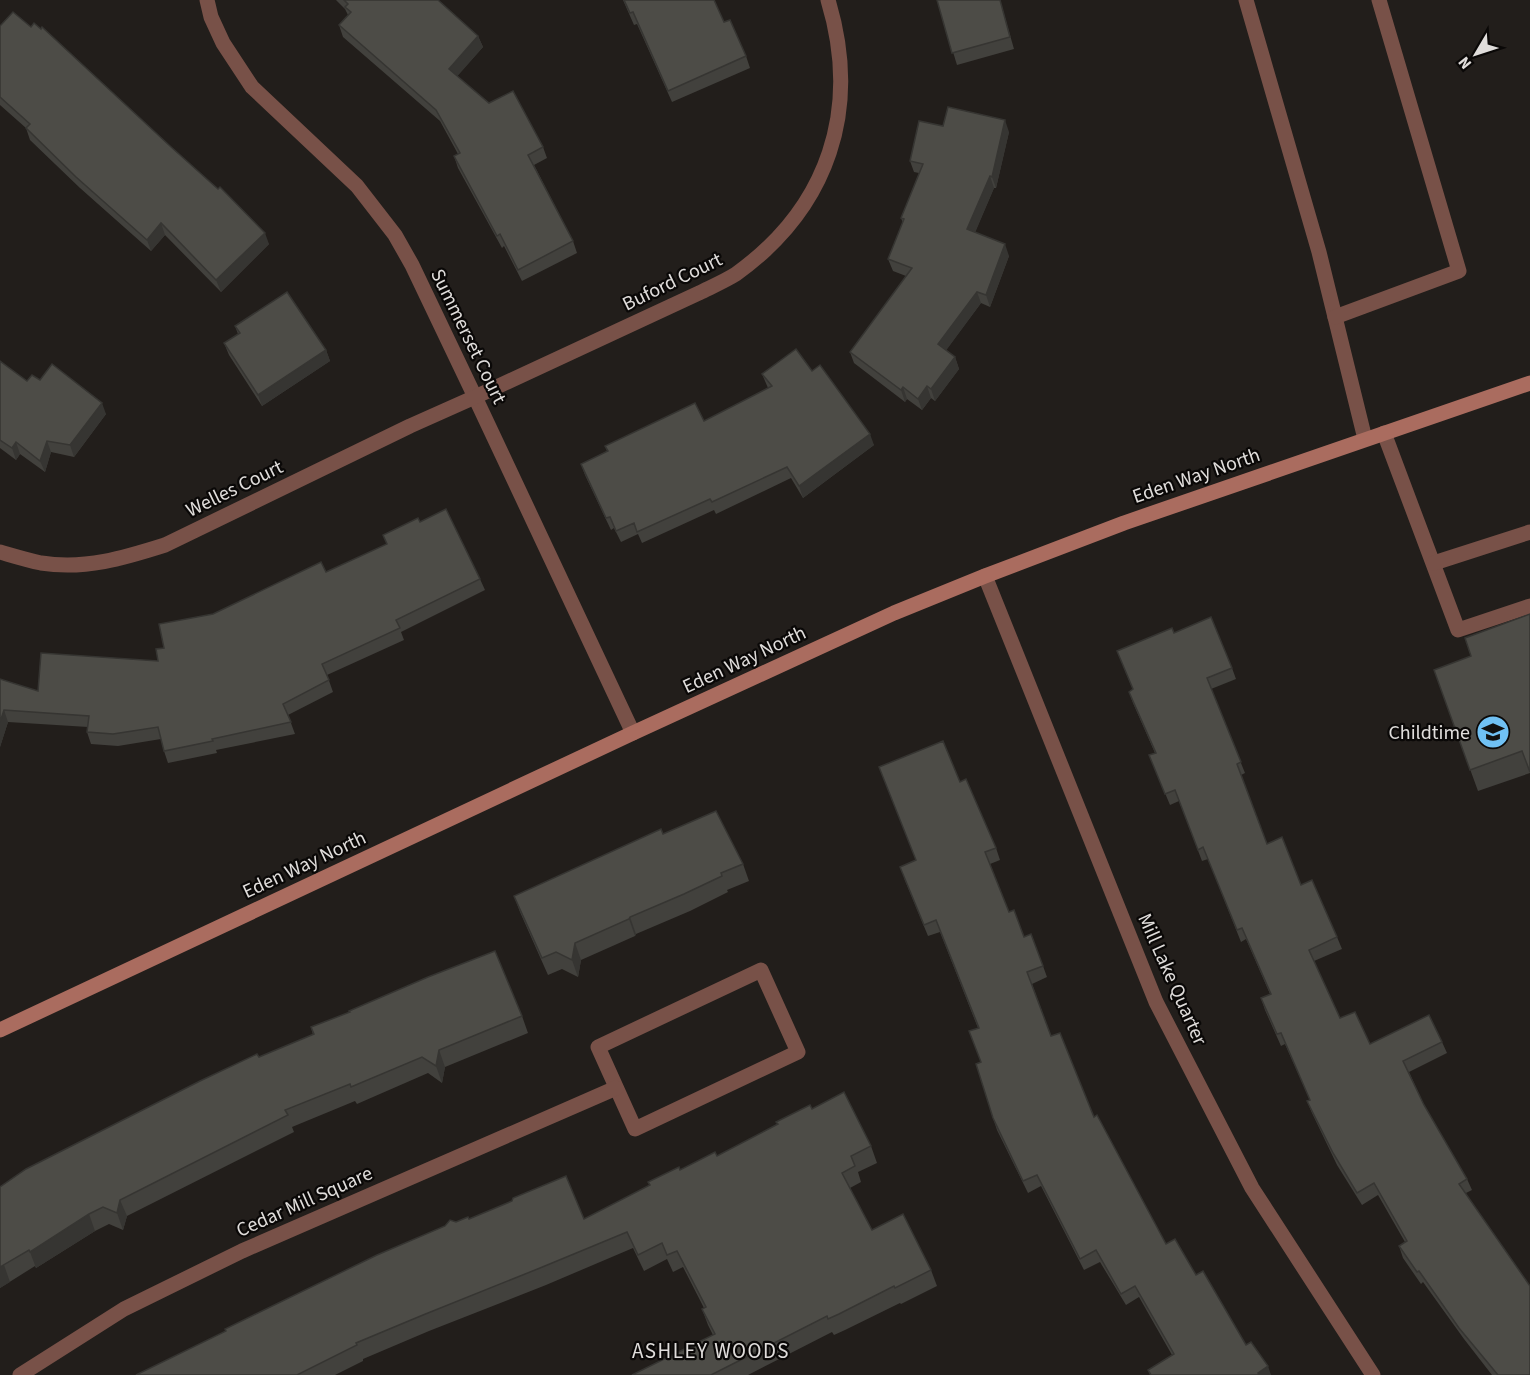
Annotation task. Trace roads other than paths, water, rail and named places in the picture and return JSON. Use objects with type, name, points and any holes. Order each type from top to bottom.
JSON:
[{"type":"street","name":"Summerset Court","points":[[207,0],[211,17],[223,43],[252,87],[357,186],[395,235],[475,397],[633,733]]},
{"type":"street","name":"Buford Court","points":[[475,397],[735,275],[777,238],[802,209],[822,173],[836,130],[842,83],[837,38],[828,0]]},
{"type":"street","points":[[1246,0],[1319,252],[1365,439]]},
{"type":"street","points":[[1335,317],[1459,271],[1379,0]]},
{"type":"street","name":"Eden Way North","points":[[0,1030],[894,613],[1124,523],[1530,383]]},
{"type":"street","name":"Welles Court","points":[[0,552],[41,563],[62,565],[99,563],[165,545],[410,426],[475,397]]},
{"type":"street","points":[[1384,433],[1458,630],[1530,606]]},
{"type":"street","points":[[1434,563],[1530,532]]},
{"type":"street","name":"Mill Lake Quarter","points":[[984,576],[1155,1002],[1252,1188],[1372,1375]]},
{"type":"street","points":[[761,970],[798,1052],[635,1129],[616,1088],[598,1047],[761,970]]},
{"type":"street","name":"Cedar Mill Square","points":[[20,1375],[124,1309],[242,1251],[616,1088]]},
{"type":"place","name":"Childtime","points":[[1493,732]]},
{"type":"district","name":"ASHLEY WOODS","points":[[711,1351]]}]
